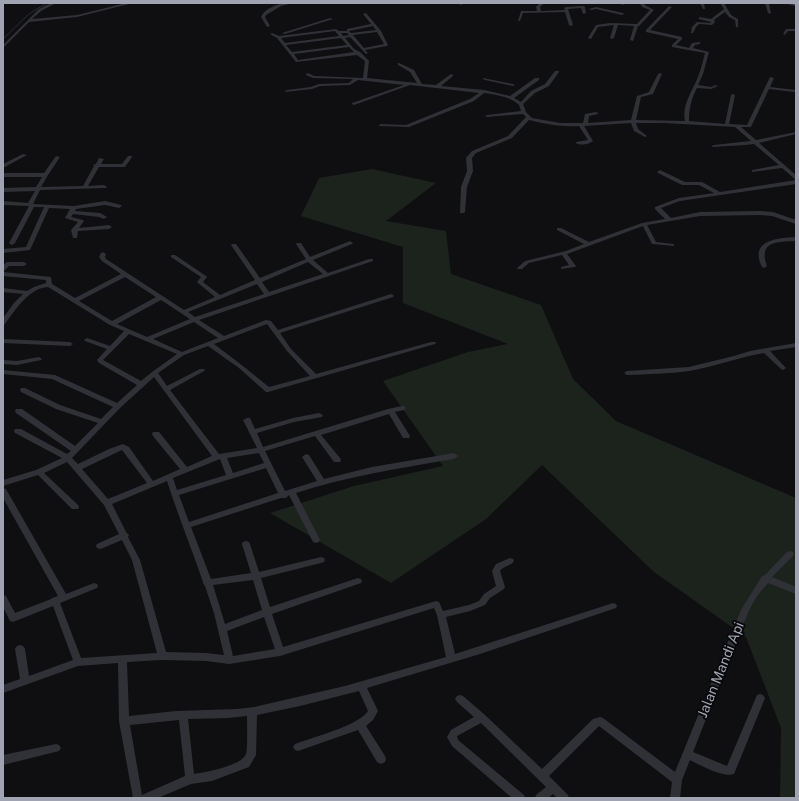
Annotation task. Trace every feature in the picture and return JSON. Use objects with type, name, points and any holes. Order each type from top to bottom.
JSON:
[{"type":"street","points":[[3,47],[40,10],[54,3]]},
{"type":"street","points":[[28,21],[77,16],[131,3]]},
{"type":"street","points":[[268,26],[263,17],[264,14],[280,5],[291,3]]},
{"type":"street","points":[[632,40],[636,26],[652,10],[643,6],[642,3]]},
{"type":"street","points":[[702,3],[704,8]]},
{"type":"street","points":[[722,3],[725,10],[737,20],[737,26]]},
{"type":"street","points":[[767,3],[770,13]]},
{"type":"street","points":[[790,3],[796,4]]},
{"type":"street","points":[[539,12],[538,7],[541,4]]},
{"type":"street","points":[[565,11],[566,7],[583,5],[606,13]]},
{"type":"street","points":[[583,5],[584,12]]},
{"type":"street","points":[[671,6],[647,31],[681,38],[673,46],[707,52],[685,113],[687,121]]},
{"type":"street","points":[[591,9],[596,8],[622,14]]},
{"type":"street","points":[[692,32],[698,23],[711,24],[713,22],[712,20],[725,10]]},
{"type":"street","points":[[519,20],[522,12],[565,11]]},
{"type":"street","points":[[565,11],[570,25]]},
{"type":"street","points":[[292,53],[385,45],[380,32],[365,14]]},
{"type":"street","points":[[700,18],[712,20]]},
{"type":"street","points":[[276,36],[331,19]]},
{"type":"street","points":[[326,20],[351,47],[366,60]]},
{"type":"street","points":[[590,38],[595,27],[616,24],[636,26]]},
{"type":"street","points":[[612,38],[616,24]]},
{"type":"street","points":[[276,36],[346,31],[374,25]]},
{"type":"street","points":[[785,34],[787,30],[796,30]]},
{"type":"street","points":[[346,31],[367,54],[365,80]]},
{"type":"street","points":[[285,45],[380,32]]},
{"type":"street","points":[[276,36],[298,61],[359,54]]},
{"type":"street","points":[[3,40],[9,41]]},
{"type":"street","points":[[691,49],[693,44],[699,43]]},
{"type":"street","points":[[399,64],[412,71],[420,85]]},
{"type":"street","points":[[521,104],[533,92],[547,85],[557,72]]},
{"type":"street","points":[[308,74],[313,77],[356,79],[474,90],[511,98],[521,104],[528,118],[550,122],[582,124],[633,121],[687,121],[727,125],[751,125],[772,78]]},
{"type":"street","points":[[645,136],[637,130],[633,121],[639,96],[651,93],[660,74]]},
{"type":"street","points":[[437,86],[451,75]]},
{"type":"street","points":[[474,90],[486,77],[513,85]]},
{"type":"street","points":[[287,91],[313,88],[319,85],[350,84],[356,79]]},
{"type":"street","points":[[511,98],[537,79]]},
{"type":"street","points":[[354,104],[411,84]]},
{"type":"street","points":[[695,86],[712,88],[716,86]]},
{"type":"street","points":[[768,88],[794,91]]},
{"type":"street","points":[[381,125],[407,126],[472,100],[484,92]]},
{"type":"street","points":[[727,125],[733,95]]},
{"type":"street","points":[[487,116],[524,112]]},
{"type":"street","points":[[582,124],[587,115],[596,113]]},
{"type":"street","points":[[462,212],[464,187],[470,171],[469,158],[474,152],[510,137],[528,118]]},
{"type":"street","points":[[578,143],[591,141],[582,124]]},
{"type":"street","points":[[734,125],[796,178]]},
{"type":"street","points":[[714,146],[785,137],[796,133]]},
{"type":"street","points":[[3,166],[24,155]]},
{"type":"street","points":[[12,243],[31,205],[37,189],[58,157]]},
{"type":"street","points":[[96,165],[123,166],[130,157]]},
{"type":"street","points":[[85,187],[96,165],[101,159]]},
{"type":"street","points":[[754,170],[783,166]]},
{"type":"street","points":[[660,172],[684,184],[700,183],[718,193]]},
{"type":"street","points":[[3,175],[45,175]]},
{"type":"street","points":[[670,220],[657,208],[669,202],[718,193],[796,182]]},
{"type":"street","points":[[3,190],[104,187]]},
{"type":"street","points":[[3,203],[47,206],[100,214],[104,217]]},
{"type":"street","points":[[109,227],[75,234],[81,221],[68,218],[73,210],[99,203],[111,203],[119,206]]},
{"type":"street","points":[[3,251],[28,249],[47,206]]},
{"type":"street","points":[[520,268],[527,262],[563,253],[644,224],[700,214],[774,214],[796,222]]},
{"type":"street","points":[[644,224],[654,243],[672,244]]},
{"type":"street","points":[[559,230],[588,244]]},
{"type":"street","points":[[764,266],[760,254],[764,247],[776,240],[796,239]]},
{"type":"street","points":[[184,312],[350,243]]},
{"type":"street","points":[[299,244],[309,260],[326,274]]},
{"type":"street","points":[[234,246],[256,281],[267,294]]},
{"type":"street","points":[[563,253],[574,266],[564,268]]},
{"type":"street","points":[[103,254],[102,257],[104,260],[195,318],[223,338]]},
{"type":"street","points":[[173,256],[204,276],[200,282],[219,297]]},
{"type":"street","points":[[147,339],[195,318],[371,260]]},
{"type":"street","points":[[3,269],[7,264],[24,264]]},
{"type":"street","points":[[3,274],[49,278],[49,285]]},
{"type":"street","points":[[74,301],[126,274]]},
{"type":"street","points":[[3,323],[8,314],[29,293],[40,285],[49,285],[112,324],[182,354]]},
{"type":"street","points":[[3,290],[29,293]]},
{"type":"street","points":[[277,332],[391,296]]},
{"type":"street","points":[[112,324],[161,297]]},
{"type":"street","points":[[3,483],[39,472],[68,458],[118,406],[154,373],[182,354],[267,321],[277,332],[289,350],[314,376]]},
{"type":"street","points":[[128,331],[102,356],[101,362],[142,385]]},
{"type":"street","points":[[87,340],[110,348]]},
{"type":"street","points":[[3,341],[70,344]]},
{"type":"street","points":[[209,344],[241,367],[267,390],[433,343]]},
{"type":"street","points":[[627,373],[689,369],[765,350],[796,345]]},
{"type":"street","points":[[765,350],[783,368]]},
{"type":"street","points":[[3,362],[17,363],[39,359]]},
{"type":"street","points":[[166,389],[202,370]]},
{"type":"street","points":[[3,372],[53,377],[118,406]]},
{"type":"street","points":[[154,373],[220,457],[230,476]]},
{"type":"street","points":[[23,390],[58,407],[103,422]]},
{"type":"street","points":[[107,503],[220,457],[261,450],[402,408]]},
{"type":"street","points":[[19,410],[75,450]]},
{"type":"street","points":[[391,411],[406,436]]},
{"type":"street","points":[[253,432],[293,420],[319,415]]},
{"type":"street","points":[[247,420],[283,496]]},
{"type":"street","points":[[18,431],[68,458],[107,503],[136,560],[162,656]]},
{"type":"street","points":[[156,434],[185,470]]},
{"type":"street","points":[[318,434],[337,460]]},
{"type":"street","points":[[77,468],[123,447],[152,485]]},
{"type":"street","points":[[186,526],[283,496],[322,482],[372,470],[454,456]]},
{"type":"street","points":[[306,457],[322,482]]},
{"type":"street","points":[[174,493],[267,465]]},
{"type":"street","points":[[39,472],[75,507]]},
{"type":"street","points":[[169,477],[224,628],[229,660]]},
{"type":"street","points":[[3,491],[59,599],[78,662]]},
{"type":"street","points":[[292,493],[316,540]]},
{"type":"street","points":[[100,546],[125,536]]},
{"type":"street","points":[[246,544],[280,652]]},
{"type":"street","name":"Jalan Mandi Api","points":[[675,798],[677,780],[745,610],[754,593],[766,578],[790,554]]},
{"type":"street","points":[[207,583],[255,576],[321,560]]},
{"type":"street","points":[[442,615],[470,608],[484,602],[487,596],[501,587],[496,571],[499,566],[510,561]]},
{"type":"street","points":[[766,578],[796,591]]},
{"type":"street","points":[[224,628],[358,581]]},
{"type":"street","points":[[3,598],[13,618],[94,586]]},
{"type":"street","points":[[3,689],[78,662],[162,656],[206,657],[229,660],[280,652],[435,604],[438,605],[442,615],[451,659]]},
{"type":"street","points":[[124,721],[183,715],[252,712],[361,686],[451,659],[613,606]]},
{"type":"street","points":[[20,649],[25,680]]},
{"type":"street","points":[[122,659],[124,721],[138,798]]},
{"type":"street","points":[[298,746],[360,725],[371,715],[373,711],[361,686]]},
{"type":"street","points":[[687,754],[723,770],[730,771],[760,698]]},
{"type":"street","points":[[460,699],[482,718],[542,776],[552,788],[564,798]]},
{"type":"street","points":[[146,798],[190,779],[212,776],[245,764],[251,755],[252,712]]},
{"type":"street","points":[[183,715],[190,779]]},
{"type":"street","points":[[482,718],[454,733],[452,737],[455,742],[520,798]]},
{"type":"street","points":[[542,776],[596,722],[600,721],[677,780]]},
{"type":"street","points":[[360,725],[381,759]]},
{"type":"street","points":[[3,760],[56,748]]},
{"type":"street","points":[[540,798],[552,788]]},
{"type":"shaded area","points":[[372,169],[436,183],[386,221],[446,231],[451,274],[541,305],[573,379],[616,421],[796,498],[796,798],[780,798],[781,728],[746,637],[654,572],[542,465],[486,519],[391,583],[270,513],[354,486],[443,466],[383,381],[468,352],[508,344],[403,303],[403,247],[301,216],[319,178]]},
{"type":"waterway","points":[[3,39],[29,14],[47,3]]}]
